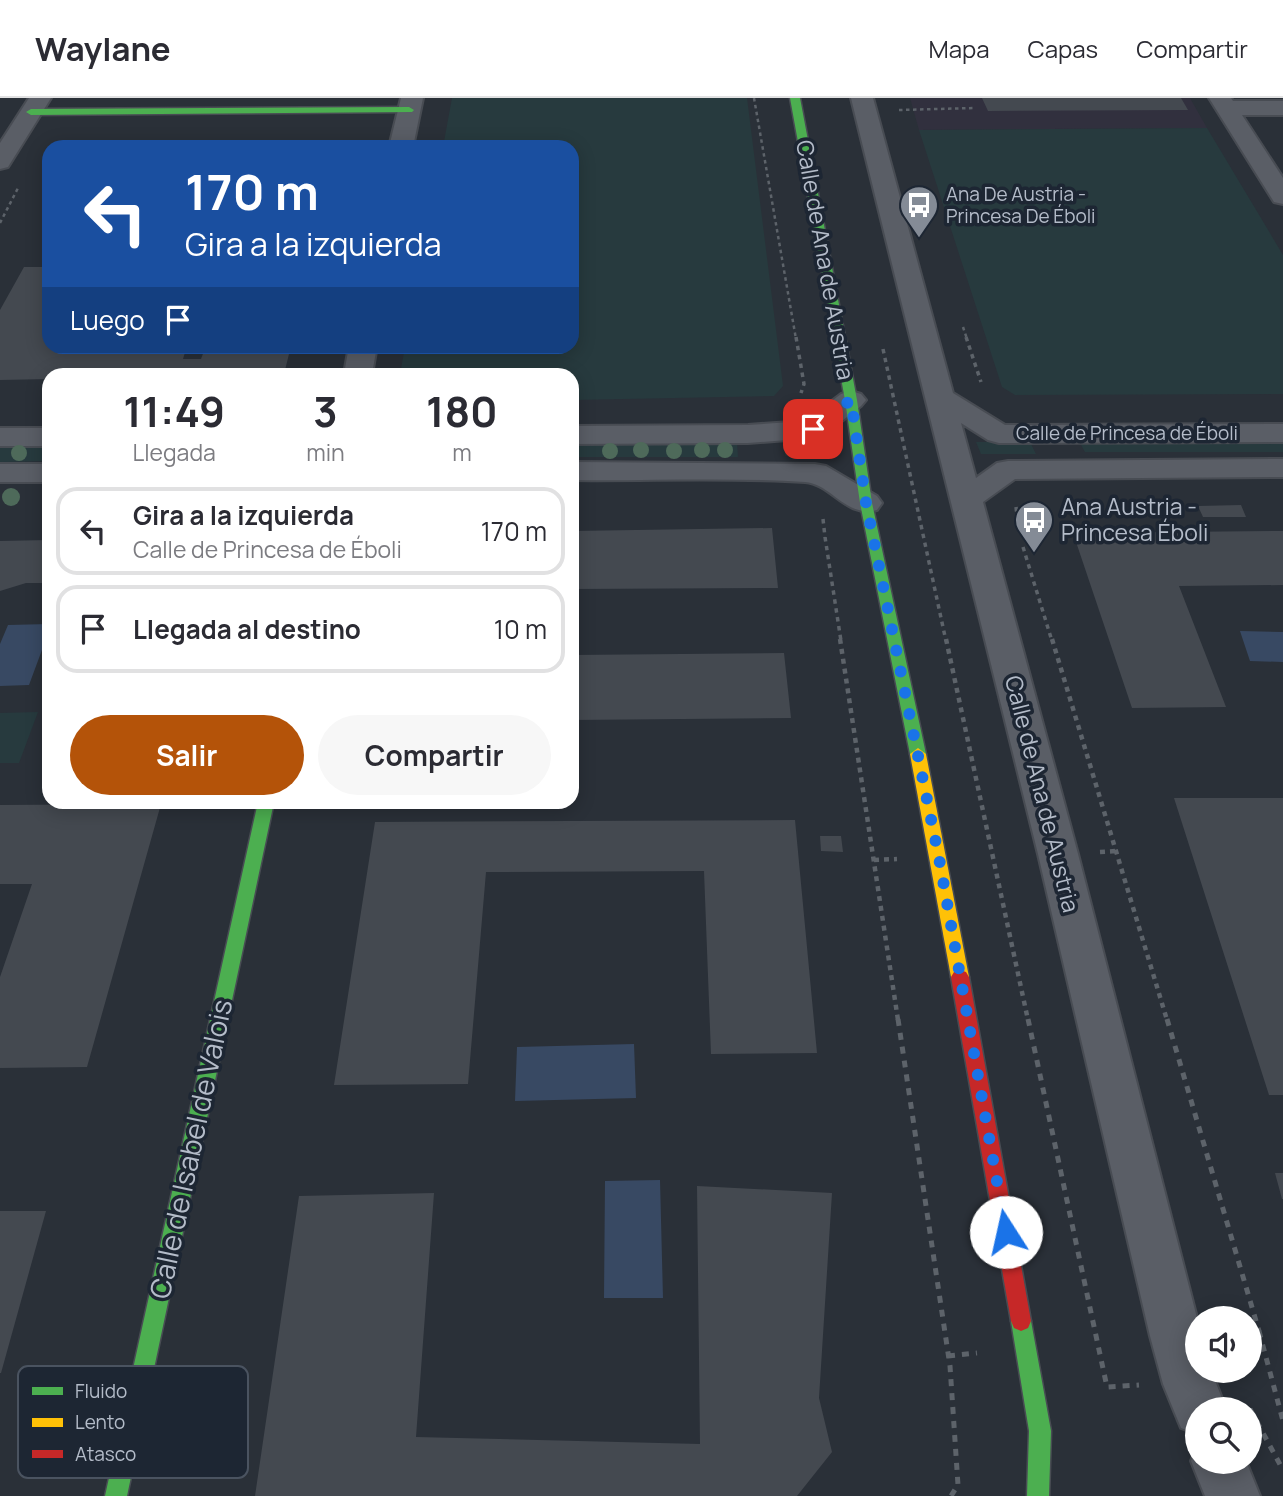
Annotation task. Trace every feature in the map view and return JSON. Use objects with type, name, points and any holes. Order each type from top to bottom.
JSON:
[{"type":"street","name":"Calle de Ana de Austria","points":[[795,98],[851,400],[866,503],[939,858],[1015,1286],[1040,1431],[1038,1496]]},
{"type":"street","name":"Calle de Ana de Austria","points":[[862,98],[1058,853],[1176,1336],[1195,1397]]},
{"type":"street","points":[[1223,103],[1283,108]]},
{"type":"street","points":[[1223,103],[1283,197]]},
{"type":"street","points":[[0,162],[36,105],[410,104],[402,140]]},
{"type":"street","name":"Calle de Princesa de Éboli","points":[[939,397],[999,434],[1283,433]]},
{"type":"street","points":[[579,435],[748,434],[813,429],[851,400]]},
{"type":"street","points":[[0,436],[42,436]]},
{"type":"street","name":"Calle de Princesa de Éboli","points":[[965,500],[1008,470],[1283,468]]},
{"type":"street","points":[[579,471],[815,473],[866,503]]},
{"type":"street","points":[[0,473],[42,472]]},
{"type":"street","name":"Calle de Isabel de Valois","points":[[144,1366],[264,809]]},
{"type":"street","points":[[1223,1474],[1233,1496]]},
{"type":"street","name":"Calle de Isabel de Valois","points":[[116,1496],[120,1478]]},
{"type":"path","points":[[754,98],[802,372]]},
{"type":"path","points":[[898,110],[974,108]]},
{"type":"path","points":[[883,346],[1107,1387],[1143,1385]]},
{"type":"path","points":[[1016,502],[1020,536],[1108,819],[1252,1306]]},
{"type":"path","points":[[820,514],[825,522],[825,537],[948,1356],[958,1485],[951,1496]]},
{"type":"path","points":[[1010,536],[1020,536]]},
{"type":"path","points":[[825,537],[834,537]]},
{"type":"path","points":[[913,537],[934,537]]},
{"type":"path","points":[[873,860],[906,859]]},
{"type":"path","points":[[1262,1342],[1283,1420]]},
{"type":"path","points":[[948,1356],[988,1352]]},
{"type":"path","points":[[1262,1431],[1283,1470]]},
{"type":"shaded area","points":[[910,98],[1190,98],[1207,128],[919,130]]},
{"type":"green space","points":[[452,98],[747,98],[783,386],[774,396],[579,400],[579,368],[401,368],[404,354],[579,354],[579,140],[444,140]]},
{"type":"green space","points":[[1207,128],[1283,255],[1283,394],[1015,395],[1002,387],[919,130]]},
{"type":"green space","points":[[976,442],[1030,442],[1036,454],[981,454]]},
{"type":"green space","points":[[1283,442],[1283,452],[1085,452],[1080,443]]},
{"type":"green space","points":[[737,443],[738,457],[579,457],[579,445]]},
{"type":"green space","points":[[784,443],[821,443],[823,456],[785,456]]},
{"type":"green space","points":[[0,448],[42,448],[42,461],[0,462]]},
{"type":"green space","points":[[38,712],[19,763],[0,763],[0,713]]},
{"type":"water","points":[[42,624],[42,650],[29,685],[0,686],[0,644],[8,625]]},
{"type":"water","points":[[1240,631],[1283,632],[1283,662],[1250,661]]},
{"type":"water","points":[[634,1044],[636,1098],[515,1101],[517,1047]]},
{"type":"water","points":[[660,1180],[663,1298],[604,1298],[605,1181]]},
{"type":"building","points":[[982,98],[1181,98],[1188,110],[988,111]]},
{"type":"building","points":[[24,267],[42,267],[42,354],[185,354],[183,359],[201,359],[203,354],[289,354],[286,368],[42,368],[42,379],[0,380],[0,310]]},
{"type":"building","points":[[1241,505],[1246,517],[1203,517],[1198,506]]},
{"type":"building","points":[[772,528],[778,588],[579,589],[579,531]]},
{"type":"building","points":[[1283,531],[1283,585],[1179,586],[1226,707],[1132,708],[1073,533]]},
{"type":"building","points":[[42,540],[42,583],[26,583],[0,591],[0,541]]},
{"type":"building","points":[[784,653],[791,718],[579,720],[579,655]]},
{"type":"building","points":[[1174,798],[1283,798],[1283,1095],[1269,1095]]},
{"type":"building","points":[[0,805],[42,805],[42,809],[160,809],[87,1067],[0,1068],[0,977],[32,884],[0,884]]},
{"type":"building","points":[[795,820],[817,1053],[711,1054],[704,871],[486,872],[468,1084],[334,1085],[375,822]]},
{"type":"building","points":[[820,836],[841,836],[843,852],[821,851]]},
{"type":"building","points":[[1275,1173],[1283,1173],[1283,1199],[1282,1199]]},
{"type":"building","points":[[697,1186],[832,1193],[819,1398],[832,1452],[797,1496],[255,1496],[299,1196],[434,1193],[416,1437],[700,1444]]},
{"type":"building","points":[[0,1211],[46,1211],[1,1373],[0,1373]]},
{"type":"traffic: fast","points":[[795,98],[851,400],[866,503],[918,754]]},
{"type":"traffic: fast","points":[[31,112],[409,110]]},
{"type":"traffic: fast","points":[[144,1366],[264,809]]},
{"type":"traffic: fast","points":[[1021,1321],[1040,1431],[1038,1496]]},
{"type":"traffic: fast","points":[[116,1496],[120,1478]]},
{"type":"traffic: slow","points":[[918,754],[960,977]]},
{"type":"traffic: jam","points":[[960,977],[1021,1321]]},
{"type":"place","name":"Ana De Austria - Princesa De Éboli","points":[[919,239]]},
{"type":"place","name":"Ana Austria - Princesa Éboli","points":[[1034,554]]},
{"type":"route","points":[[813,429],[851,400],[866,503],[939,858],[1006,1232]]}]
